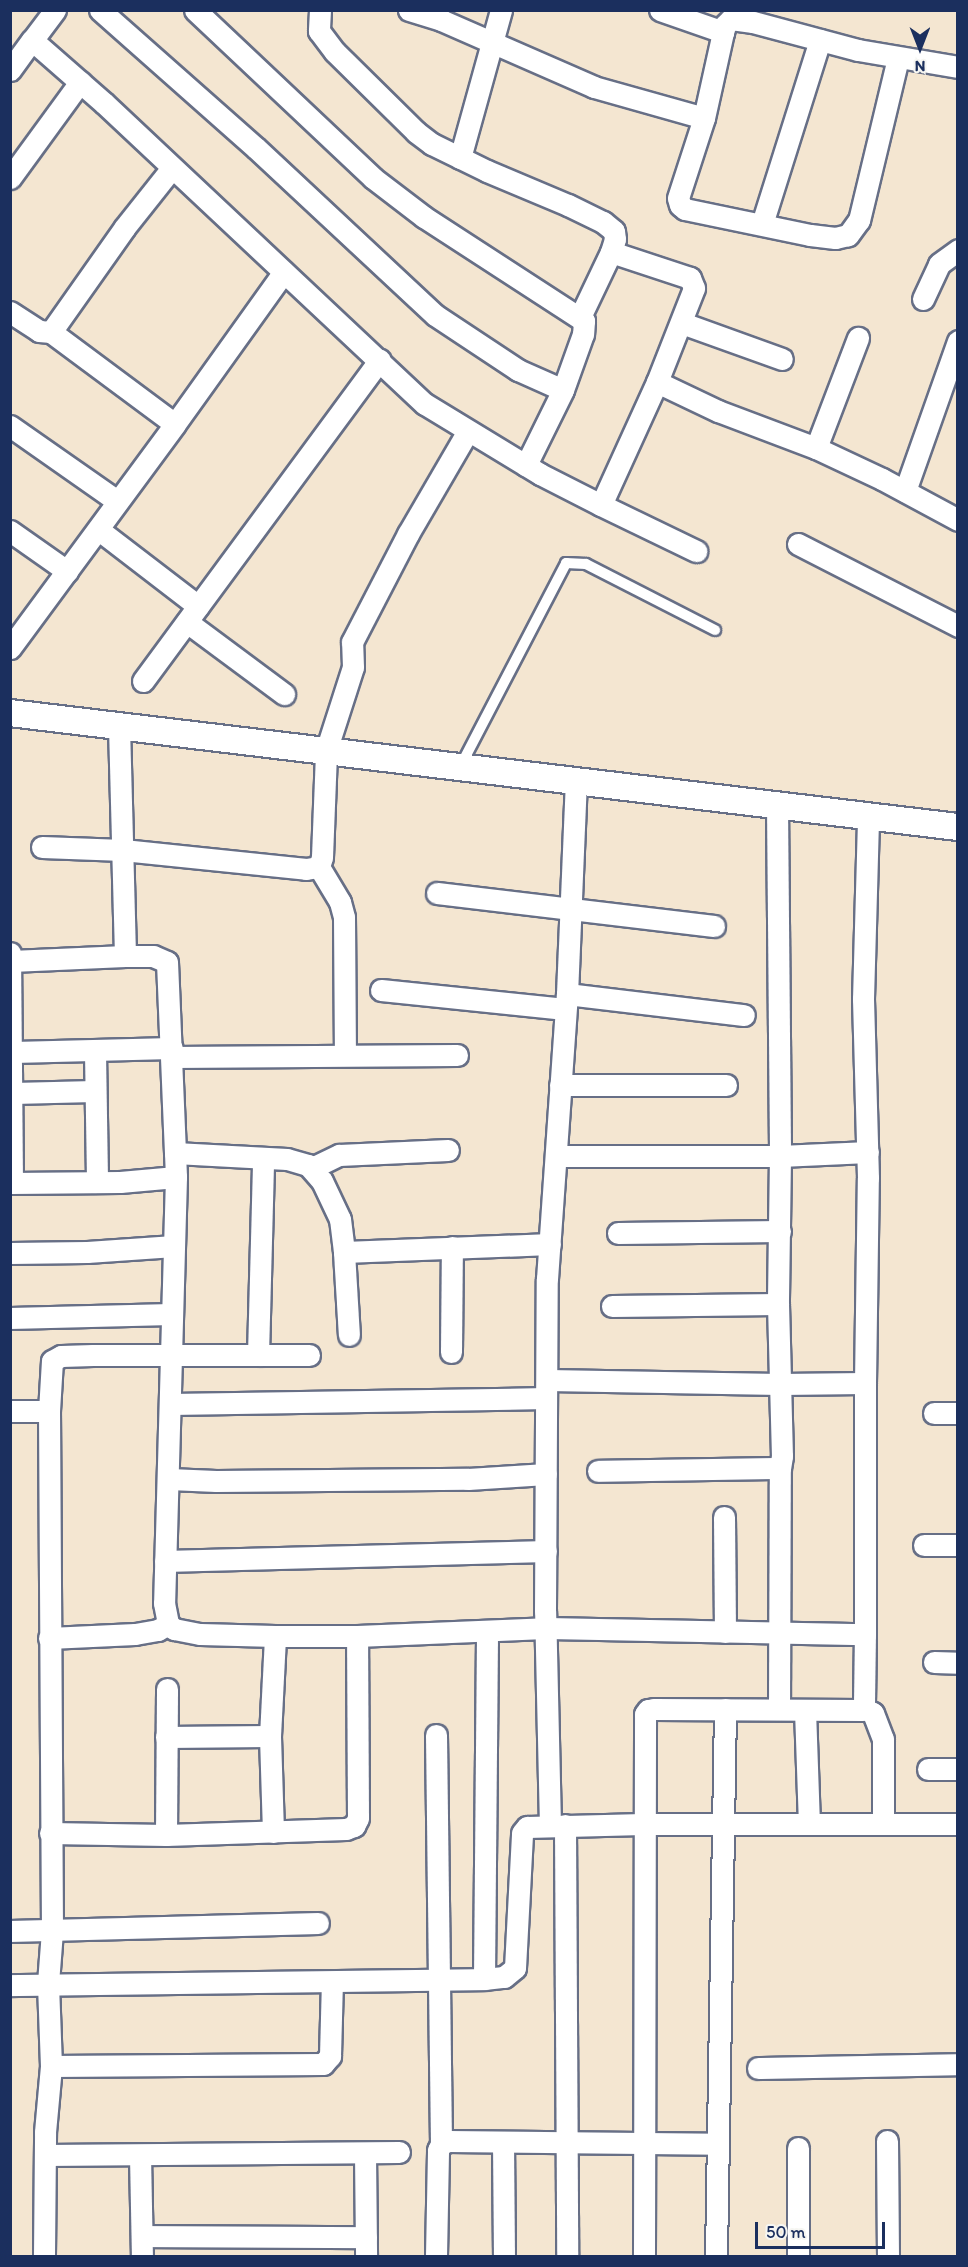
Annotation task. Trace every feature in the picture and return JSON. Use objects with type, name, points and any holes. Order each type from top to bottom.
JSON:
[{"type":"street","points":[[13,60],[55,10]]},
{"type":"street","points":[[100,10],[256,148],[435,315],[518,369],[563,390]]},
{"type":"street","points":[[195,10],[382,184],[423,217],[584,321],[585,328],[563,390],[526,465]]},
{"type":"street","points":[[320,10],[319,31],[335,52],[416,132],[432,144],[460,158],[603,222],[615,235],[611,252],[580,317]]},
{"type":"street","points":[[408,10],[441,20],[594,87],[704,118]]},
{"type":"street","points":[[460,158],[501,10]]},
{"type":"street","points":[[660,10],[723,32]]},
{"type":"street","points":[[898,58],[859,220],[848,235],[826,238],[685,209],[679,204],[704,118],[723,32],[725,25],[731,20],[755,16],[820,40],[898,58],[957,67]]},
{"type":"street","points":[[32,40],[80,82],[425,404],[526,465],[601,505],[696,551]]},
{"type":"street","points":[[762,224],[820,40]]},
{"type":"street","points":[[10,178],[80,82]]},
{"type":"street","points":[[51,332],[125,227],[172,168]]},
{"type":"street","points":[[923,300],[939,264],[957,250]]},
{"type":"street","points":[[601,505],[657,382],[694,288],[690,278],[611,252]]},
{"type":"street","points":[[14,637],[99,530],[117,501],[284,272]]},
{"type":"street","points":[[10,312],[39,331],[51,332],[175,424]]},
{"type":"street","points":[[682,323],[782,359]]},
{"type":"street","points":[[816,448],[858,338]]},
{"type":"street","points":[[905,490],[957,341]]},
{"type":"street","points":[[143,681],[380,360]]},
{"type":"street","points":[[657,382],[718,411],[816,448],[905,490],[957,520]]},
{"type":"street","points":[[10,426],[117,501]]},
{"type":"street","points":[[345,1054],[344,917],[340,902],[319,867],[322,857],[326,751],[353,668],[352,642],[408,534],[468,431]]},
{"type":"street","points":[[99,530],[284,694]]},
{"type":"street","points":[[10,531],[67,571]]},
{"type":"street","points":[[798,544],[957,626]]},
{"type":"street","points":[[10,713],[957,827]]},
{"type":"street","points":[[119,726],[125,956]]},
{"type":"street","points":[[567,2256],[568,2143],[557,1825],[545,1628],[546,1389],[550,1244],[566,1002],[576,781]]},
{"type":"street","points":[[777,805],[780,1156],[778,1304],[782,1456],[780,1468],[779,1709]]},
{"type":"street","points":[[863,1708],[864,1383],[868,1152],[863,999],[868,816]]},
{"type":"street","points":[[42,847],[123,850],[306,869],[319,867]]},
{"type":"street","points":[[437,893],[714,926]]},
{"type":"street","points":[[10,953],[13,1093],[11,1183],[97,1182],[176,1177]]},
{"type":"street","points":[[11,961],[153,956],[167,962],[176,1177],[169,1355],[170,1404],[167,1430],[169,1479],[164,1603],[168,1624],[182,1632],[200,1634],[357,1635],[487,1632],[545,1628],[865,1634]]},
{"type":"street","points":[[381,990],[744,1015]]},
{"type":"street","points":[[12,1039],[95,1052],[457,1055]]},
{"type":"street","points":[[95,1052],[97,1182]]},
{"type":"street","points":[[560,1085],[726,1085]]},
{"type":"street","points":[[13,1093],[94,1091]]},
{"type":"street","points":[[312,1168],[339,1155],[448,1150]]},
{"type":"street","points":[[556,1155],[780,1156],[868,1152]]},
{"type":"street","points":[[175,1154],[299,1161],[312,1168],[322,1181],[340,1219],[349,1335]]},
{"type":"street","points":[[258,1355],[263,1158]]},
{"type":"street","points":[[618,1233],[780,1231]]},
{"type":"street","points":[[344,1252],[550,1244]]},
{"type":"street","points":[[10,1253],[87,1252],[174,1246]]},
{"type":"street","points":[[451,1352],[452,1247]]},
{"type":"street","points":[[612,1306],[778,1304]]},
{"type":"street","points":[[10,1318],[171,1314]]},
{"type":"street","points":[[44,2256],[45,2155],[51,2066],[48,1983],[52,1931],[49,1411],[52,1361],[56,1357],[309,1355]]},
{"type":"street","points":[[170,1404],[546,1389],[864,1383]]},
{"type":"street","points":[[10,1411],[49,1411]]},
{"type":"street","points":[[934,1413],[957,1413]]},
{"type":"street","points":[[598,1471],[780,1468]]},
{"type":"street","points":[[169,1479],[216,1481],[457,1479],[546,1474]]},
{"type":"street","points":[[724,1517],[725,1632]]},
{"type":"street","points":[[924,1545],[957,1545]]},
{"type":"street","points":[[165,1561],[546,1551]]},
{"type":"street","points":[[49,1638],[135,1634],[158,1630],[168,1624]]},
{"type":"street","points":[[484,1979],[487,1632]]},
{"type":"street","points":[[273,1832],[270,1736],[275,1635]]},
{"type":"street","points":[[50,1833],[166,1835],[273,1832],[346,1829],[357,1822],[357,1635]]},
{"type":"street","points":[[934,1662],[957,1662]]},
{"type":"street","points":[[166,1835],[167,1689]]},
{"type":"street","points":[[644,2256],[646,1950],[643,1723],[646,1712],[654,1709],[857,1711],[863,1708]]},
{"type":"street","points":[[863,1708],[873,1713],[883,1739],[883,1824]]},
{"type":"street","points":[[716,2256],[725,1709]]},
{"type":"street","points":[[805,1710],[808,1824]]},
{"type":"street","points":[[166,1737],[270,1736]]},
{"type":"street","points":[[436,1736],[437,1980],[441,2144],[438,2150],[436,2256]]},
{"type":"street","points":[[928,1769],[957,1769]]},
{"type":"street","points":[[10,1985],[332,1982],[504,1977],[515,1968],[522,1833],[527,1827],[643,1824],[957,1824]]},
{"type":"street","points":[[10,1931],[318,1923]]},
{"type":"street","points":[[51,2066],[323,2064],[330,2056],[332,1982]]},
{"type":"street","points":[[758,2068],[957,2064]]},
{"type":"street","points":[[441,2144],[448,2141],[718,2144]]},
{"type":"street","points":[[887,2141],[888,2256]]},
{"type":"street","points":[[503,2142],[504,2256]]},
{"type":"street","points":[[798,2148],[798,2256]]},
{"type":"street","points":[[45,2155],[399,2152]]},
{"type":"street","points":[[140,2155],[142,2246],[366,2247],[365,2153]]},
{"type":"lane","points":[[460,767],[567,562],[586,564],[715,630]]}]
